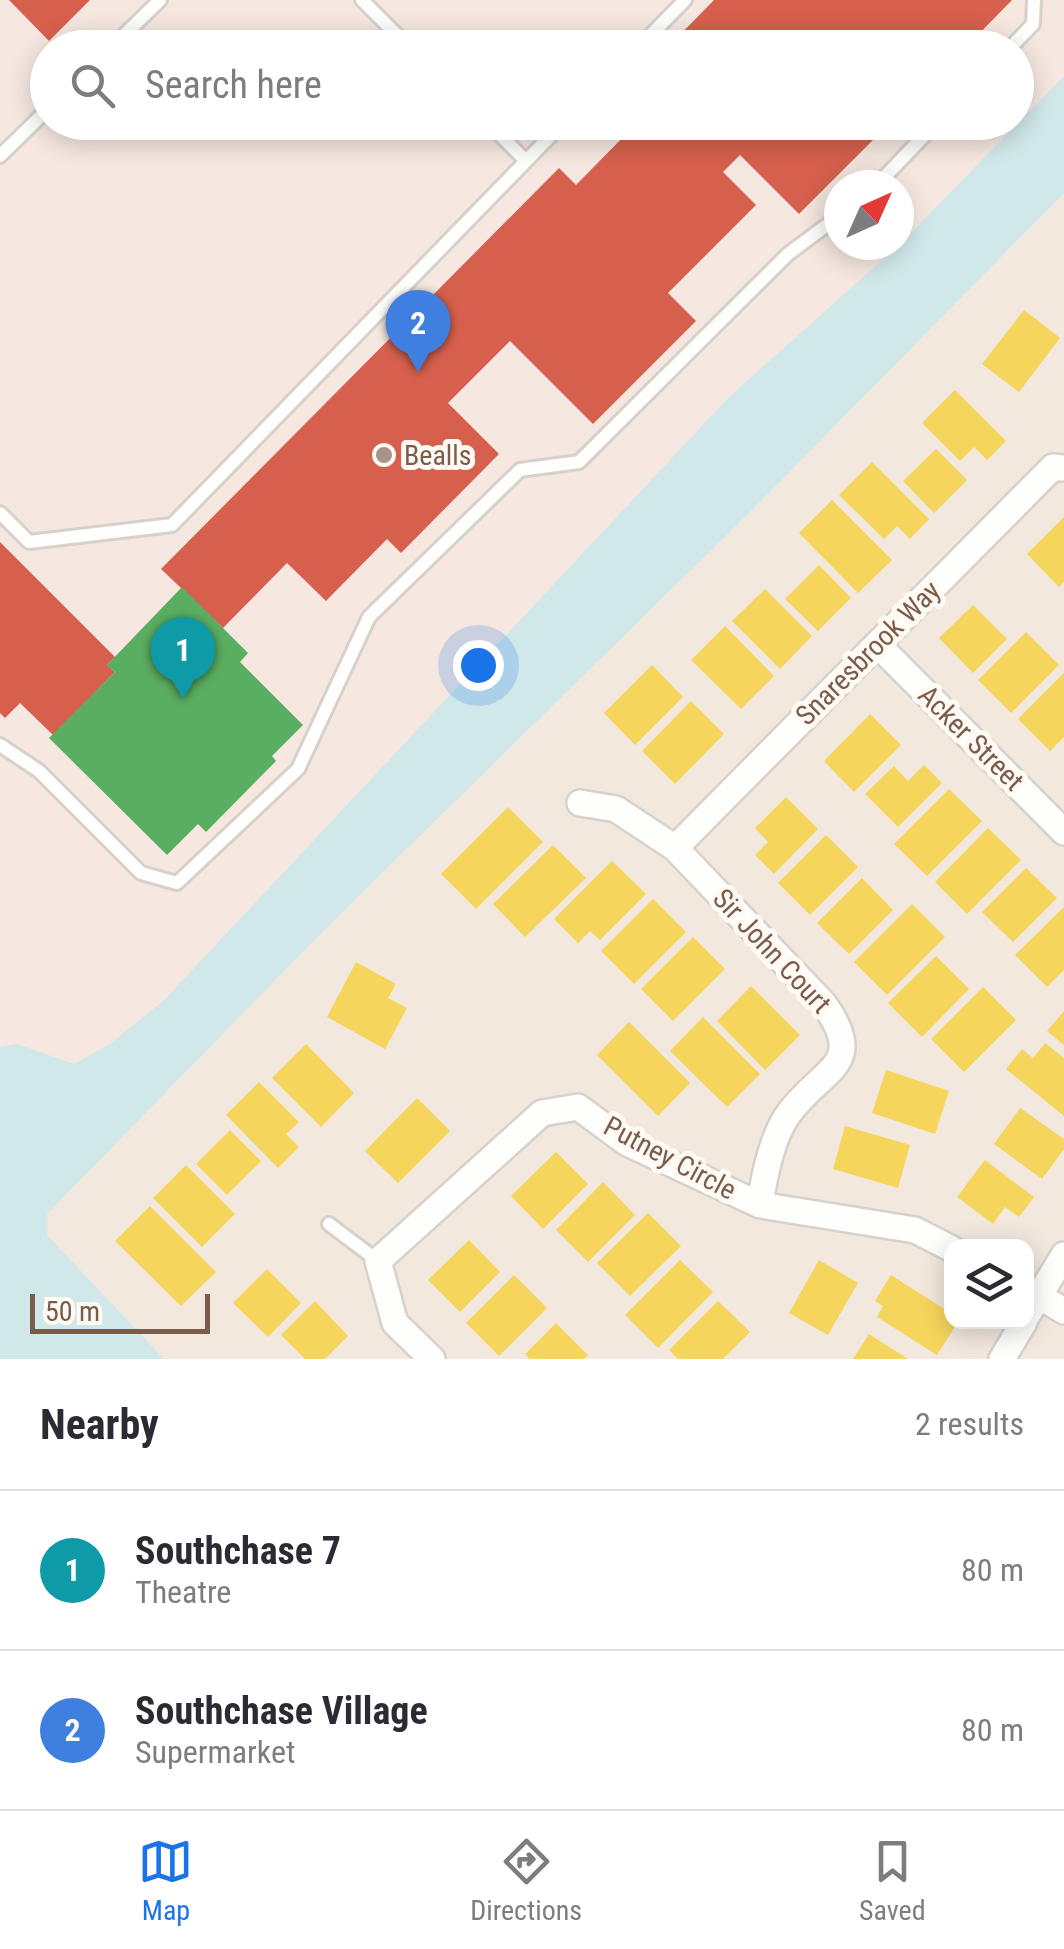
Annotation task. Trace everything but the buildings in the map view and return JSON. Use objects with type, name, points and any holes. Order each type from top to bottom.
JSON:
[{"type":"street","name":"Snaresbrook Way","points":[[674,848],[1053,466],[1064,468]]},
{"type":"street","name":"Acker Street","points":[[877,644],[1064,832]]},
{"type":"street","name":"Sir John Court","points":[[580,803],[616,809],[674,848],[824,1004],[844,1032],[842,1056],[786,1118],[764,1178],[760,1205]]},
{"type":"street","name":"Putney Circle","points":[[378,1261],[542,1113],[578,1107],[627,1143],[760,1205],[915,1230],[944,1245]]},
{"type":"street","points":[[1034,1298],[1064,1254]]},
{"type":"street","points":[[378,1261],[395,1324],[432,1359]]},
{"type":"street","points":[[1034,1306],[1064,1310]]},
{"type":"street","points":[[1002,1359],[1017,1329]]},
{"type":"lane","points":[[129,30],[160,0]]},
{"type":"lane","points":[[362,0],[392,30]]},
{"type":"lane","points":[[656,30],[685,0]]},
{"type":"lane","points":[[1028,30],[1034,24],[1034,0]]},
{"type":"lane","points":[[0,156],[30,127]]},
{"type":"lane","points":[[504,140],[526,161]]},
{"type":"lane","points":[[0,514],[29,542],[172,525],[546,140]]},
{"type":"lane","points":[[892,170],[921,140]]},
{"type":"lane","points":[[0,744],[39,771],[141,873],[177,883],[298,769],[369,617],[520,470],[579,462],[788,254],[824,227]]},
{"type":"lane","points":[[328,1224],[378,1261]]},
{"type":"shaded area","points":[[0,0],[1064,0],[1064,1359],[0,1359]]},
{"type":"shaded area","points":[[0,0],[1064,0],[1064,124],[0,1196]]},
{"type":"water","points":[[1064,76],[1064,193],[749,513],[327,927],[47,1214],[47,1235],[164,1359],[0,1359],[0,1047],[17,1044],[74,1064],[111,1043],[163,1001],[730,396],[882,260],[914,260],[914,230],[1002,140],[1034,140],[1034,107]]},
{"type":"place","name":"Southchase Village","points":[[418,372]]},
{"type":"place","name":"Bealls","points":[[384,455]]},
{"type":"place","name":"Southchase 7","points":[[183,699]]}]
